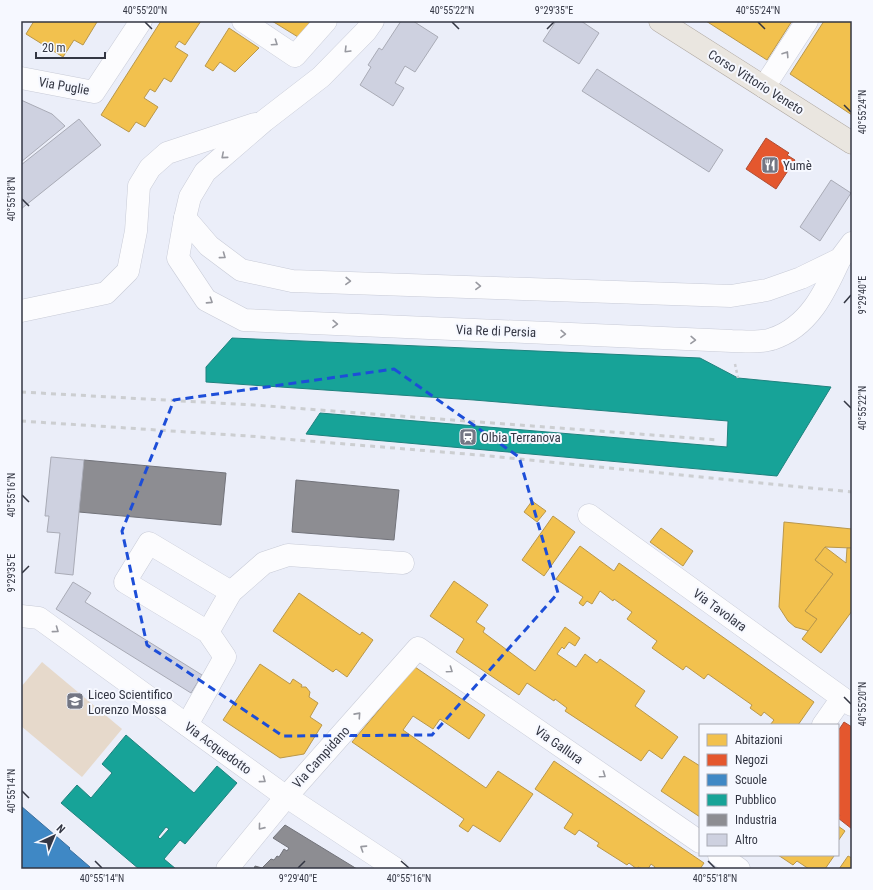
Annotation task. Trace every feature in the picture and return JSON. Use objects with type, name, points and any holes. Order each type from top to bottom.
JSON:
[{"type":"main road","name":"Corso Vittorio Veneto","points":[[671,24],[764,87],[852,143]]},
{"type":"street","name":"Via Puglie","points":[[21,78],[94,92],[141,21]]},
{"type":"street","points":[[242,21],[295,56],[326,21]]},
{"type":"street","name":"Via Re di Persia","points":[[373,21],[366,31],[321,77],[264,121],[205,172],[190,196],[178,258],[206,300],[244,320],[724,341],[771,340],[795,328],[822,298],[846,251]]},
{"type":"street","points":[[764,87],[807,21]]},
{"type":"street","points":[[21,311],[106,292],[128,271],[136,231],[139,186],[150,168],[167,153],[183,146],[264,121]]},
{"type":"street","points":[[183,146],[203,157],[205,172]]},
{"type":"street","name":"Via Re di Persia","points":[[185,218],[209,246],[241,270],[292,281],[731,296],[768,290],[801,278],[846,251]]},
{"type":"street","name":"Via Tavolara","points":[[589,515],[847,701]]},
{"type":"street","points":[[187,725],[225,657],[208,632],[125,582],[149,543],[231,592]]},
{"type":"street","points":[[208,632],[231,592],[264,563],[288,555],[403,563]]},
{"type":"street","name":"Via Acquedotto","points":[[21,616],[39,618],[286,797],[396,869]]},
{"type":"street","name":"Via Campidano","points":[[227,869],[286,797],[418,648]]},
{"type":"street","name":"Via Gallura","points":[[418,648],[699,841]]},
{"type":"street","points":[[823,724],[847,701]]},
{"type":"highlighted area","points":[[394,369],[519,457],[558,593],[432,735],[283,736],[147,645],[122,531],[174,400]]},
{"type":"shaded area","points":[[42,662],[122,729],[82,777],[21,726],[21,687]]},
{"type":"building: Abitazioni","points":[[34,21],[97,22],[83,45],[74,40],[63,57],[26,34]]},
{"type":"building: Abitazioni","points":[[161,21],[201,21],[185,45],[179,41],[175,47],[188,55],[171,82],[164,78],[155,92],[150,89],[144,98],[158,107],[145,127],[136,122],[129,132],[101,115]]},
{"type":"building: Abitazioni","points":[[272,21],[311,21],[298,37]]},
{"type":"building: Abitazioni","points":[[706,21],[792,21],[767,60]]},
{"type":"building: Abitazioni","points":[[824,21],[852,21],[852,115],[790,74]]},
{"type":"building: Abitazioni","points":[[229,28],[259,48],[235,72],[220,62],[213,71],[205,66]]},
{"type":"building: Abitazioni","points":[[532,501],[546,511],[537,522],[524,512]]},
{"type":"building: Abitazioni","points":[[553,516],[575,532],[544,576],[522,560]]},
{"type":"building: Abitazioni","points":[[784,522],[852,529],[852,548],[825,547],[815,560],[833,574],[805,611],[817,619],[809,631],[795,627],[788,621],[779,607]]},
{"type":"building: Abitazioni","points":[[661,528],[693,551],[683,566],[650,542]]},
{"type":"building: Abitazioni","points":[[580,546],[614,571],[619,563],[814,702],[799,724],[771,724],[774,720],[764,712],[761,716],[750,708],[752,705],[708,674],[704,679],[686,666],[683,670],[652,648],[657,641],[627,619],[632,612],[614,599],[613,601],[600,591],[592,604],[587,601],[583,606],[579,603],[583,597],[556,579]]},
{"type":"building: Abitazioni","points":[[825,547],[846,563],[847,548],[852,548],[852,611],[821,653],[802,639],[817,619],[805,611],[833,574],[815,560]]},
{"type":"building: Abitazioni","points":[[454,581],[488,605],[476,622],[485,628],[483,632],[535,671],[565,627],[580,638],[575,646],[569,642],[564,649],[562,647],[557,654],[576,667],[585,654],[597,663],[600,659],[645,691],[635,706],[678,737],[662,759],[649,750],[641,761],[565,711],[567,708],[555,699],[554,701],[527,683],[519,695],[456,652],[464,639],[430,616]]},
{"type":"building: Abitazioni","points":[[299,593],[360,635],[362,632],[373,640],[347,677],[336,669],[333,672],[273,631]]},
{"type":"building: Abitazioni","points":[[260,664],[290,684],[293,679],[302,685],[301,687],[306,687],[310,692],[309,697],[318,703],[310,717],[322,725],[304,754],[280,758],[223,720]]},
{"type":"building: Abitazioni","points":[[415,667],[485,715],[469,739],[440,719],[433,729],[413,716],[403,730],[486,788],[498,771],[533,794],[500,842],[473,825],[468,832],[459,826],[464,819],[352,742]]},
{"type":"building: Abitazioni","points":[[684,756],[699,765],[699,816],[661,791]]},
{"type":"building: Abitazioni","points":[[554,761],[704,863],[700,869],[654,869],[655,867],[651,864],[648,869],[638,867],[637,869],[629,863],[627,865],[597,846],[599,843],[579,830],[575,835],[564,828],[573,814],[535,789]]},
{"type":"building: Abitazioni","points":[[839,827],[845,831],[839,840]]},
{"type":"building: Abitazioni","points":[[780,856],[834,856],[825,869],[809,869],[797,861],[793,865]]},
{"type":"building: Abitazioni","points":[[848,856],[852,858],[852,868],[839,869]]},
{"type":"building: Negozi","name":"Yumè","points":[[766,138],[789,153],[787,155],[795,160],[776,189],[746,169]]},
{"type":"building: Negozi","points":[[844,722],[852,727],[852,829],[839,819],[839,730]]},
{"type":"building: Scuole","points":[[21,806],[70,848],[69,849],[90,867],[89,869],[21,869]]},
{"type":"building: Pubblico","name":"Olbia Terranova","points":[[232,338],[700,358],[738,378],[831,387],[777,476],[306,434],[320,413],[727,447],[728,421],[474,400],[206,382],[206,367]]},
{"type":"building: Pubblico","points":[[126,735],[194,793],[217,766],[237,783],[185,844],[180,840],[164,859],[176,869],[139,869],[61,803],[77,785],[91,798],[112,773],[102,764]],"holes":[[[166,827],[169,829],[160,839],[158,837]]]},
{"type":"building: Industria","points":[[84,460],[226,473],[221,525],[79,512]]},
{"type":"building: Industria","points":[[296,480],[399,490],[394,540],[292,532]]},
{"type":"building: Industria","points":[[285,825],[357,869],[254,869],[255,866],[262,868],[271,859],[274,860],[277,856],[279,857],[284,849],[287,851],[289,848],[273,838]]},
{"type":"building: Altro","points":[[401,21],[413,21],[438,37],[415,72],[405,66],[395,83],[404,88],[393,106],[360,85],[371,67],[368,65],[379,48],[382,50]]},
{"type":"building: Altro","points":[[556,21],[581,21],[599,33],[579,64],[543,41]]},
{"type":"building: Altro","points":[[597,69],[723,150],[709,172],[582,91]]},
{"type":"building: Altro","points":[[21,100],[52,114],[65,126],[21,162]]},
{"type":"building: Altro","points":[[79,119],[101,145],[21,209],[21,165]]},
{"type":"building: Altro","points":[[831,180],[851,193],[820,241],[800,227]]},
{"type":"building: Altro","points":[[51,457],[84,460],[73,575],[55,573],[60,533],[47,532],[49,516],[45,516]]},
{"type":"building: Altro","points":[[73,582],[91,593],[85,602],[202,675],[191,693],[56,609]]},
{"type":"railway","points":[[21,392],[254,405],[718,440]]},
{"type":"railway","points":[[21,421],[248,436],[479,455],[852,492]]},
{"type":"place","name":"Yumè","points":[[770,165]]},
{"type":"place","name":"Olbia Terranova","points":[[468,437]]},
{"type":"place","name":"Liceo Scientifico Lorenzo Mossa","points":[[75,701]]}]
